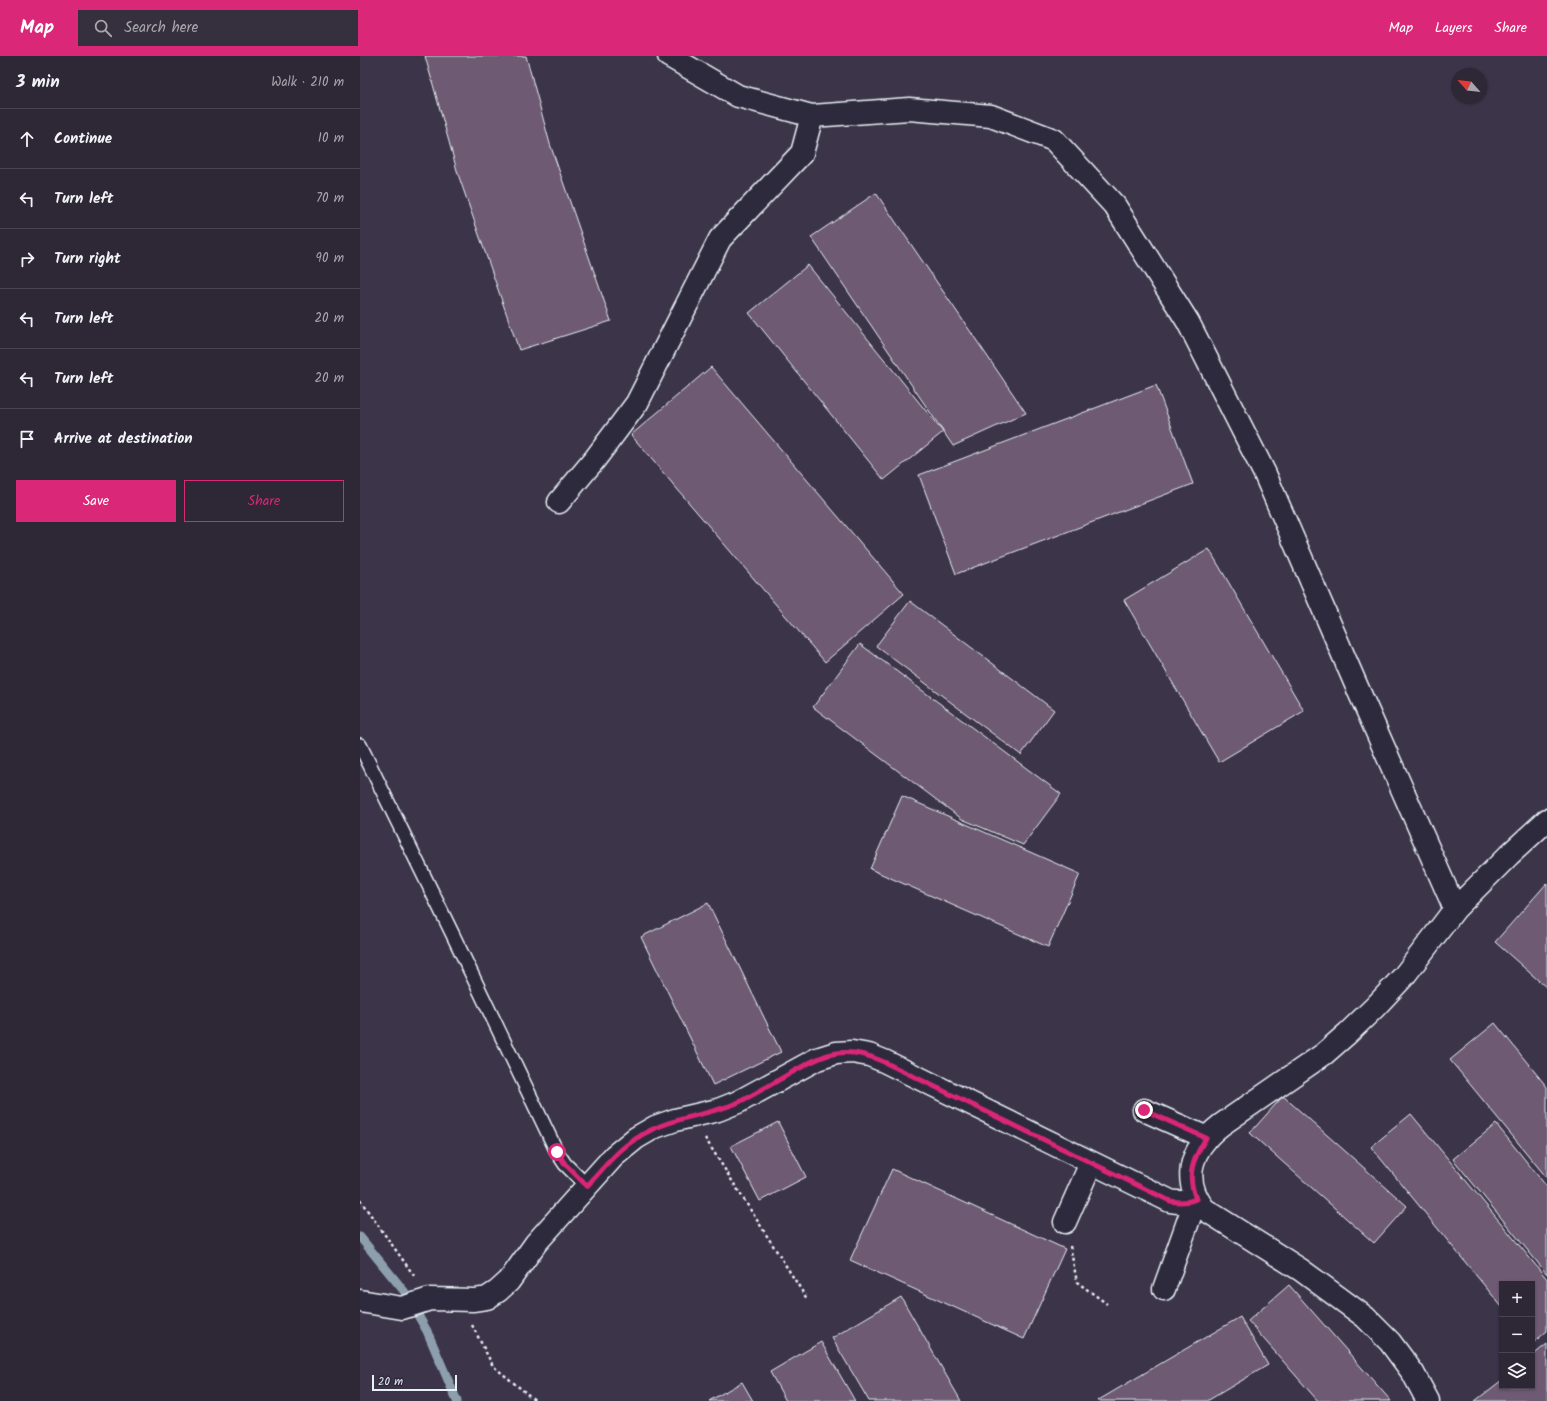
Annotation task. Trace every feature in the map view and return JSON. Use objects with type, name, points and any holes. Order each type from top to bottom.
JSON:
[{"type":"street","points":[[669,56],[738,96],[812,116],[909,109],[991,116],[1054,140],[1115,206],[1188,322],[1265,474],[1356,687],[1455,909]]},
{"type":"street","points":[[559,502],[595,459],[636,403],[720,239],[802,153],[812,116]]},
{"type":"street","points":[[1428,1401],[1413,1373],[1395,1348],[1365,1316],[1301,1270],[1204,1208],[1196,1199],[1192,1188],[1191,1171],[1197,1153],[1206,1138],[1221,1125],[1324,1054],[1348,1033],[1404,976],[1455,909],[1510,854],[1547,820]]},
{"type":"street","points":[[360,1301],[417,1303],[487,1298],[509,1281],[536,1243],[614,1156],[636,1138],[655,1127],[675,1120],[718,1110],[738,1102],[817,1059],[836,1053],[852,1052],[870,1055],[1170,1201],[1179,1203],[1196,1199]]},
{"type":"street","points":[[1144,1110],[1206,1138]]},
{"type":"street","points":[[1065,1222],[1091,1163]]},
{"type":"street","points":[[1164,1289],[1196,1199]]},
{"type":"lane","points":[[360,745],[557,1152],[565,1164],[587,1186]]},
{"type":"path","points":[[691,1116],[807,1299]]},
{"type":"path","points":[[360,1200],[417,1303]]},
{"type":"path","points":[[1065,1222],[1077,1282],[1107,1304]]},
{"type":"path","points":[[458,1300],[493,1366],[536,1401]]},
{"type":"building","points":[[425,56],[526,56],[550,144],[611,321],[519,350],[458,174]]},
{"type":"building","points":[[876,193],[1026,413],[953,446],[811,237]]},
{"type":"building","points":[[808,265],[943,432],[884,480],[749,313]]},
{"type":"building","points":[[711,367],[904,594],[825,662],[631,435]]},
{"type":"building","points":[[1156,385],[1193,484],[956,574],[919,475]]},
{"type":"building","points":[[1209,549],[1304,711],[1219,762],[1124,600]]},
{"type":"building","points":[[910,601],[1054,710],[1021,755],[876,646]]},
{"type":"building","points":[[860,644],[1061,794],[1023,845],[962,819],[813,707]]},
{"type":"building","points":[[902,796],[1080,874],[1048,947],[870,869]]},
{"type":"building","points":[[1547,883],[1547,988],[1495,942]]},
{"type":"building","points":[[708,903],[781,1052],[713,1085],[641,937]]},
{"type":"building","points":[[1495,1023],[1547,1087],[1547,1178],[1450,1060]]},
{"type":"building","points":[[1283,1096],[1407,1206],[1374,1243],[1250,1133]]},
{"type":"building","points":[[1411,1114],[1547,1279],[1547,1331],[1535,1341],[1535,1281],[1499,1281],[1499,1303],[1371,1147]]},
{"type":"building","points":[[778,1122],[806,1177],[760,1201],[731,1146]]},
{"type":"building","points":[[1496,1124],[1547,1187],[1547,1274],[1453,1159]]},
{"type":"building","points":[[892,1169],[1065,1249],[1024,1339],[850,1260]]},
{"type":"building","points":[[1289,1285],[1391,1401],[1318,1401],[1248,1321]]},
{"type":"building","points":[[901,1297],[961,1401],[869,1401],[832,1338]]},
{"type":"building","points":[[1240,1317],[1268,1365],[1207,1401],[1097,1401]]},
{"type":"building","points":[[821,1342],[855,1401],[786,1401],[770,1372]]},
{"type":"building","points":[[1547,1344],[1547,1401],[1475,1401],[1499,1382],[1499,1389],[1535,1389],[1535,1354]]},
{"type":"building","points":[[742,1382],[753,1401],[709,1401]]},
{"type":"waterway","points":[[360,1237],[404,1291],[427,1331],[457,1401]]},
{"type":"route","points":[[557,1152],[565,1164],[587,1186],[614,1156],[636,1138],[655,1127],[675,1120],[718,1110],[738,1102],[817,1059],[836,1053],[852,1052],[870,1055],[1170,1201],[1179,1203],[1196,1199],[1192,1188],[1191,1171],[1197,1153],[1206,1138],[1144,1110]]}]
